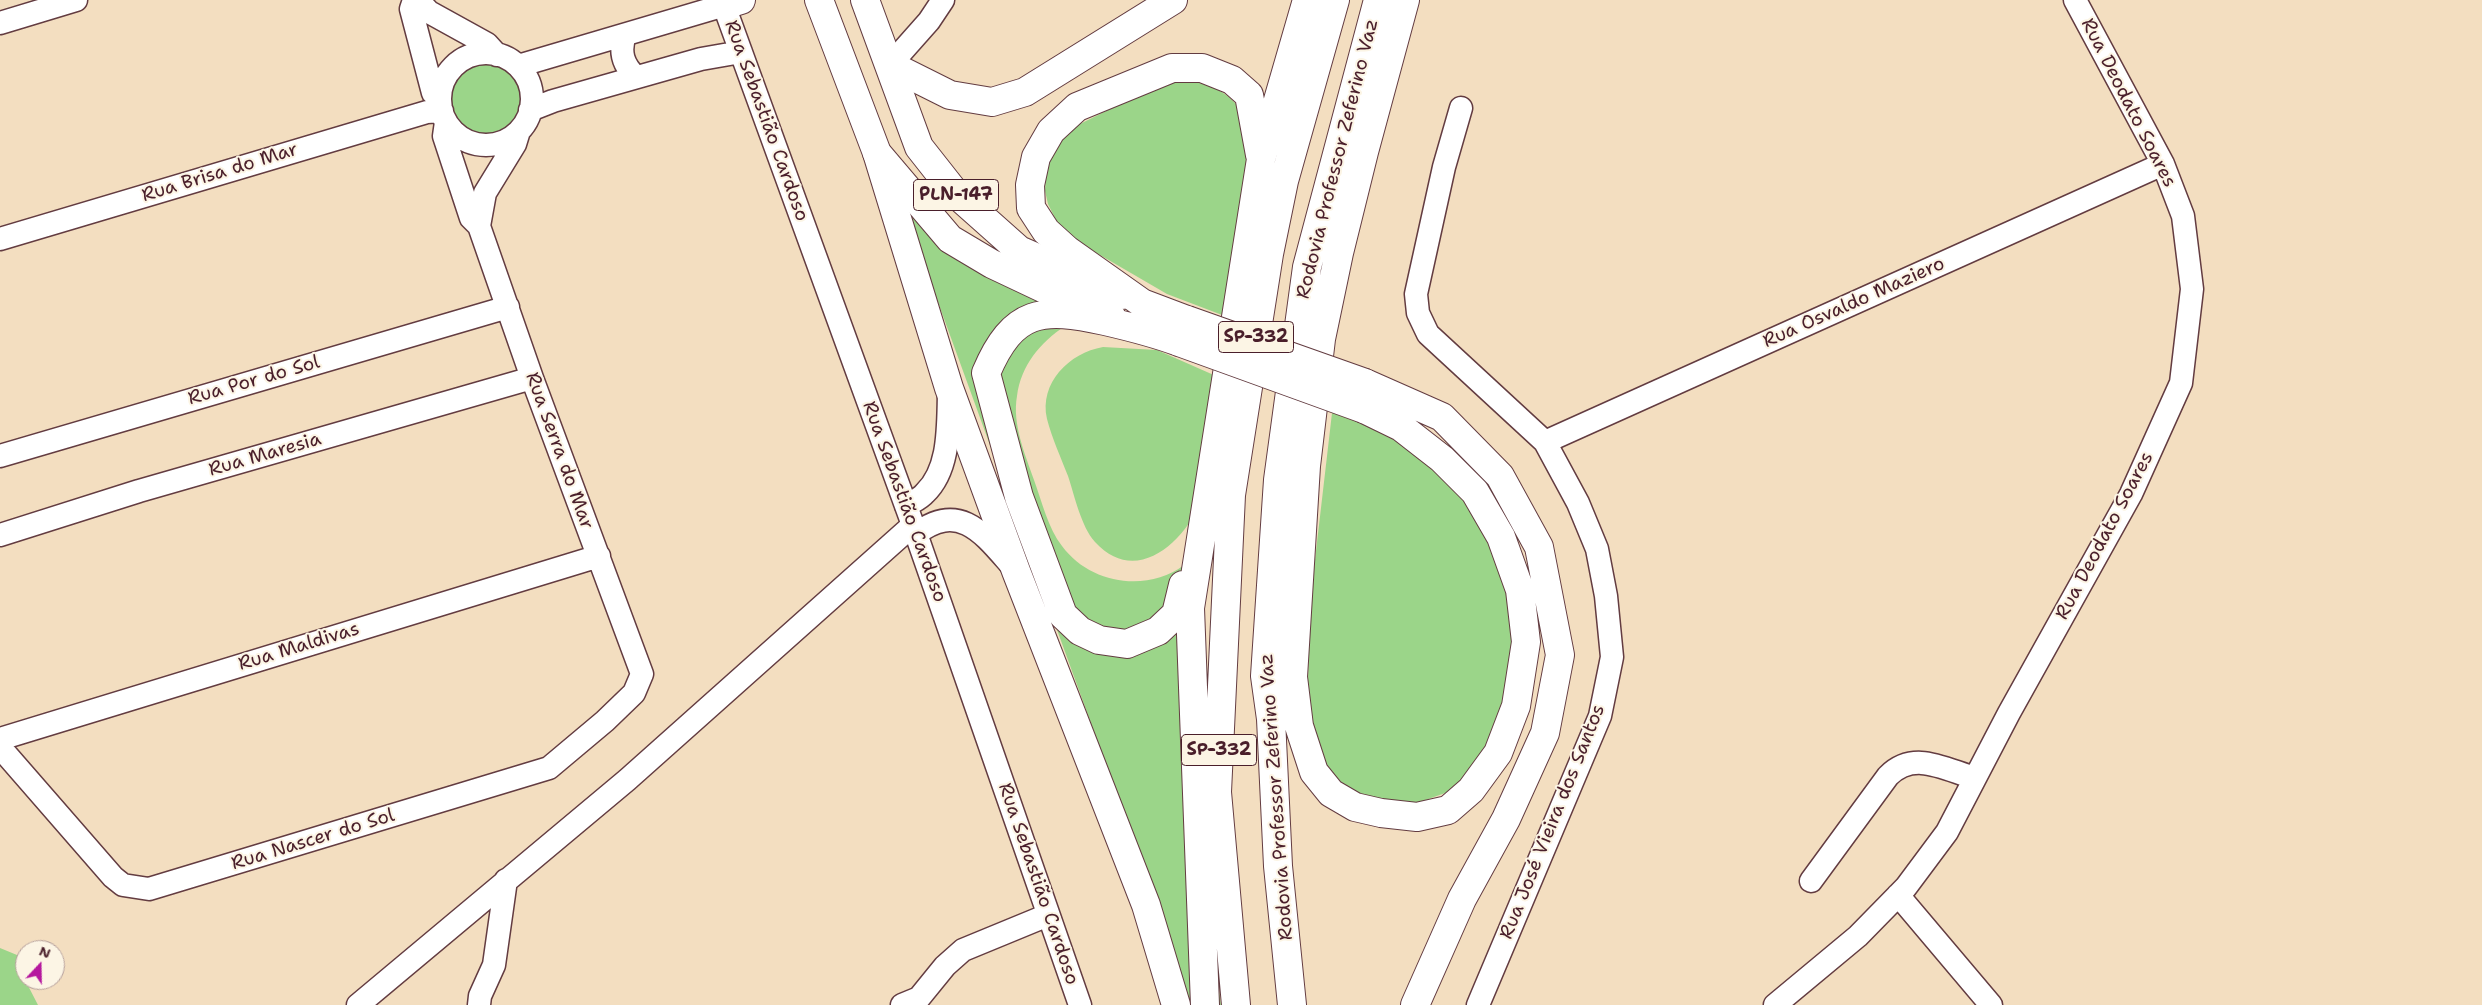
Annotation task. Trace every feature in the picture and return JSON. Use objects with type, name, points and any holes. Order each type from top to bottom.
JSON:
[{"type":"main road","points":[[819,0],[877,153],[949,388],[1016,571],[1146,905],[1176,1005]]},
{"type":"main road","name":"PLN-147","points":[[865,0],[919,147],[956,194],[1019,250],[1142,304]]},
{"type":"main road","points":[[890,64],[919,81],[950,95],[992,102],[1025,92],[1173,0]]},
{"type":"main road","points":[[1205,1005],[1190,608],[1261,159],[1307,0]]},
{"type":"main road","name":"SP-332","points":[[1236,1005],[1217,792],[1231,495],[1272,235],[1284,181],[1335,0]]},
{"type":"main road","name":"Rodovia Professor Zeferino Vaz","points":[[1292,1005],[1278,866],[1271,719],[1264,676],[1278,480],[1307,268],[1378,0]]},
{"type":"main road","points":[[1364,396],[1442,460],[1475,492],[1502,537],[1520,590],[1526,642],[1516,706],[1498,753],[1471,790],[1448,810],[1417,817],[1381,813],[1355,807],[1330,793],[1314,772],[1298,726],[1293,677],[1306,466],[1321,339],[1339,253],[1364,152],[1405,0]]},
{"type":"main road","points":[[1261,159],[1249,95],[1232,80],[1202,68],[1172,68],[1077,107],[1051,131],[1036,157],[1030,185],[1031,208],[1046,231],[1067,250],[1183,331],[1364,396],[1442,416],[1500,476],[1539,547],[1560,655],[1545,733],[1506,819],[1462,899],[1415,1005]]},
{"type":"main road","points":[[877,153],[950,239],[992,264],[1047,290],[1152,332]]},
{"type":"main road","points":[[1183,331],[1152,332],[1070,313],[1035,315],[1016,326],[1002,339],[986,373],[1019,497],[1063,615],[1080,631],[1099,640],[1126,644],[1158,631],[1176,614],[1197,525],[1204,512]]},
{"type":"street","points":[[0,23],[76,0]]},
{"type":"street","name":"Rua Serra do Mar","points":[[497,55],[487,44],[429,12],[416,0],[411,9],[433,94],[443,111],[444,136],[471,218],[479,226],[532,378],[642,674]]},
{"type":"street","points":[[890,64],[929,21],[944,0]]},
{"type":"street","name":"Rua Deodato Soares","points":[[1775,1005],[1858,936],[1898,895],[1947,832],[2131,494],[2181,383],[2192,289],[2183,216],[2163,164],[2075,0]]},
{"type":"street","points":[[518,66],[730,2]]},
{"type":"street","name":"Rua Sebastião Cardoso","points":[[730,2],[741,52],[911,522],[1080,1005]]},
{"type":"street","points":[[625,35],[622,51],[623,59],[626,66],[636,77]]},
{"type":"street","points":[[530,110],[553,101],[701,59],[741,52]]},
{"type":"street","points":[[479,226],[485,193],[514,144],[530,110],[530,87],[518,66],[497,55],[474,55],[462,59],[446,76],[443,111],[454,131],[474,143],[498,143],[519,131]]},
{"type":"street","name":"Rua José Vieira dos Santos","points":[[1461,108],[1444,167],[1423,258],[1416,294],[1418,314],[1428,334],[1522,419],[1544,442],[1578,503],[1596,549],[1606,596],[1612,657],[1600,716],[1478,1005]]},
{"type":"street","name":"Rua Brisa do Mar","points":[[0,239],[417,115],[443,111]]},
{"type":"street","name":"Rua Osvaldo Maziero","points":[[1544,442],[2163,164]]},
{"type":"street","name":"Rua Por do Sol","points":[[0,456],[508,306]]},
{"type":"street","name":"Rua Maresia","points":[[0,535],[139,491],[532,378]]},
{"type":"street","points":[[358,1005],[627,780],[911,522],[924,495],[934,483],[945,456],[949,388]]},
{"type":"street","points":[[911,522],[954,519],[970,524],[983,533],[1016,571]]},
{"type":"street","name":"Rua Maldivas","points":[[0,739],[599,556]]},
{"type":"street","name":"Rua Nascer do Sol","points":[[0,750],[5,753],[113,877],[123,885],[150,889],[549,768],[605,721],[634,693],[642,674]]},
{"type":"street","points":[[1811,881],[1888,776],[1898,766],[1909,762],[1922,763],[1975,778]]},
{"type":"street","points":[[479,1005],[480,996],[494,965],[506,880]]},
{"type":"street","points":[[1898,895],[1992,1005]]},
{"type":"street","points":[[902,1005],[919,998],[945,966],[962,950],[1048,915]]},
{"type":"green space","points":[[486,63],[506,69],[516,79],[522,99],[516,119],[506,129],[486,135],[466,129],[456,119],[450,99],[456,79],[466,69]]},
{"type":"green space","points":[[1176,81],[1202,84],[1222,92],[1239,107],[1254,128],[1230,318],[1167,294],[1069,237],[1060,228],[1048,204],[1045,191],[1046,166],[1064,132],[1162,83]]},
{"type":"green space","points":[[902,203],[1055,302],[1065,326],[1040,347],[1027,365],[1019,385],[1016,417],[1023,449],[1049,523],[1062,546],[1074,559],[1088,569],[1103,576],[1137,581],[1169,574],[1187,563],[1205,543],[1203,719],[1217,976],[1221,1005],[1190,1005],[1133,839]]},
{"type":"green space","points":[[1103,347],[1157,350],[1216,376],[1200,503],[1182,533],[1170,545],[1156,554],[1141,560],[1126,560],[1110,555],[1090,535],[1079,511],[1047,419],[1048,393],[1052,382],[1059,372],[1079,356]]},
{"type":"green space","points":[[1332,413],[1380,428],[1424,456],[1477,514],[1508,587],[1514,640],[1503,710],[1475,771],[1448,792],[1417,803],[1384,802],[1355,792],[1330,774],[1306,735],[1311,594]]},
{"type":"green space","points":[[0,948],[15,954],[15,990],[30,990],[38,1005],[0,1005]]}]
